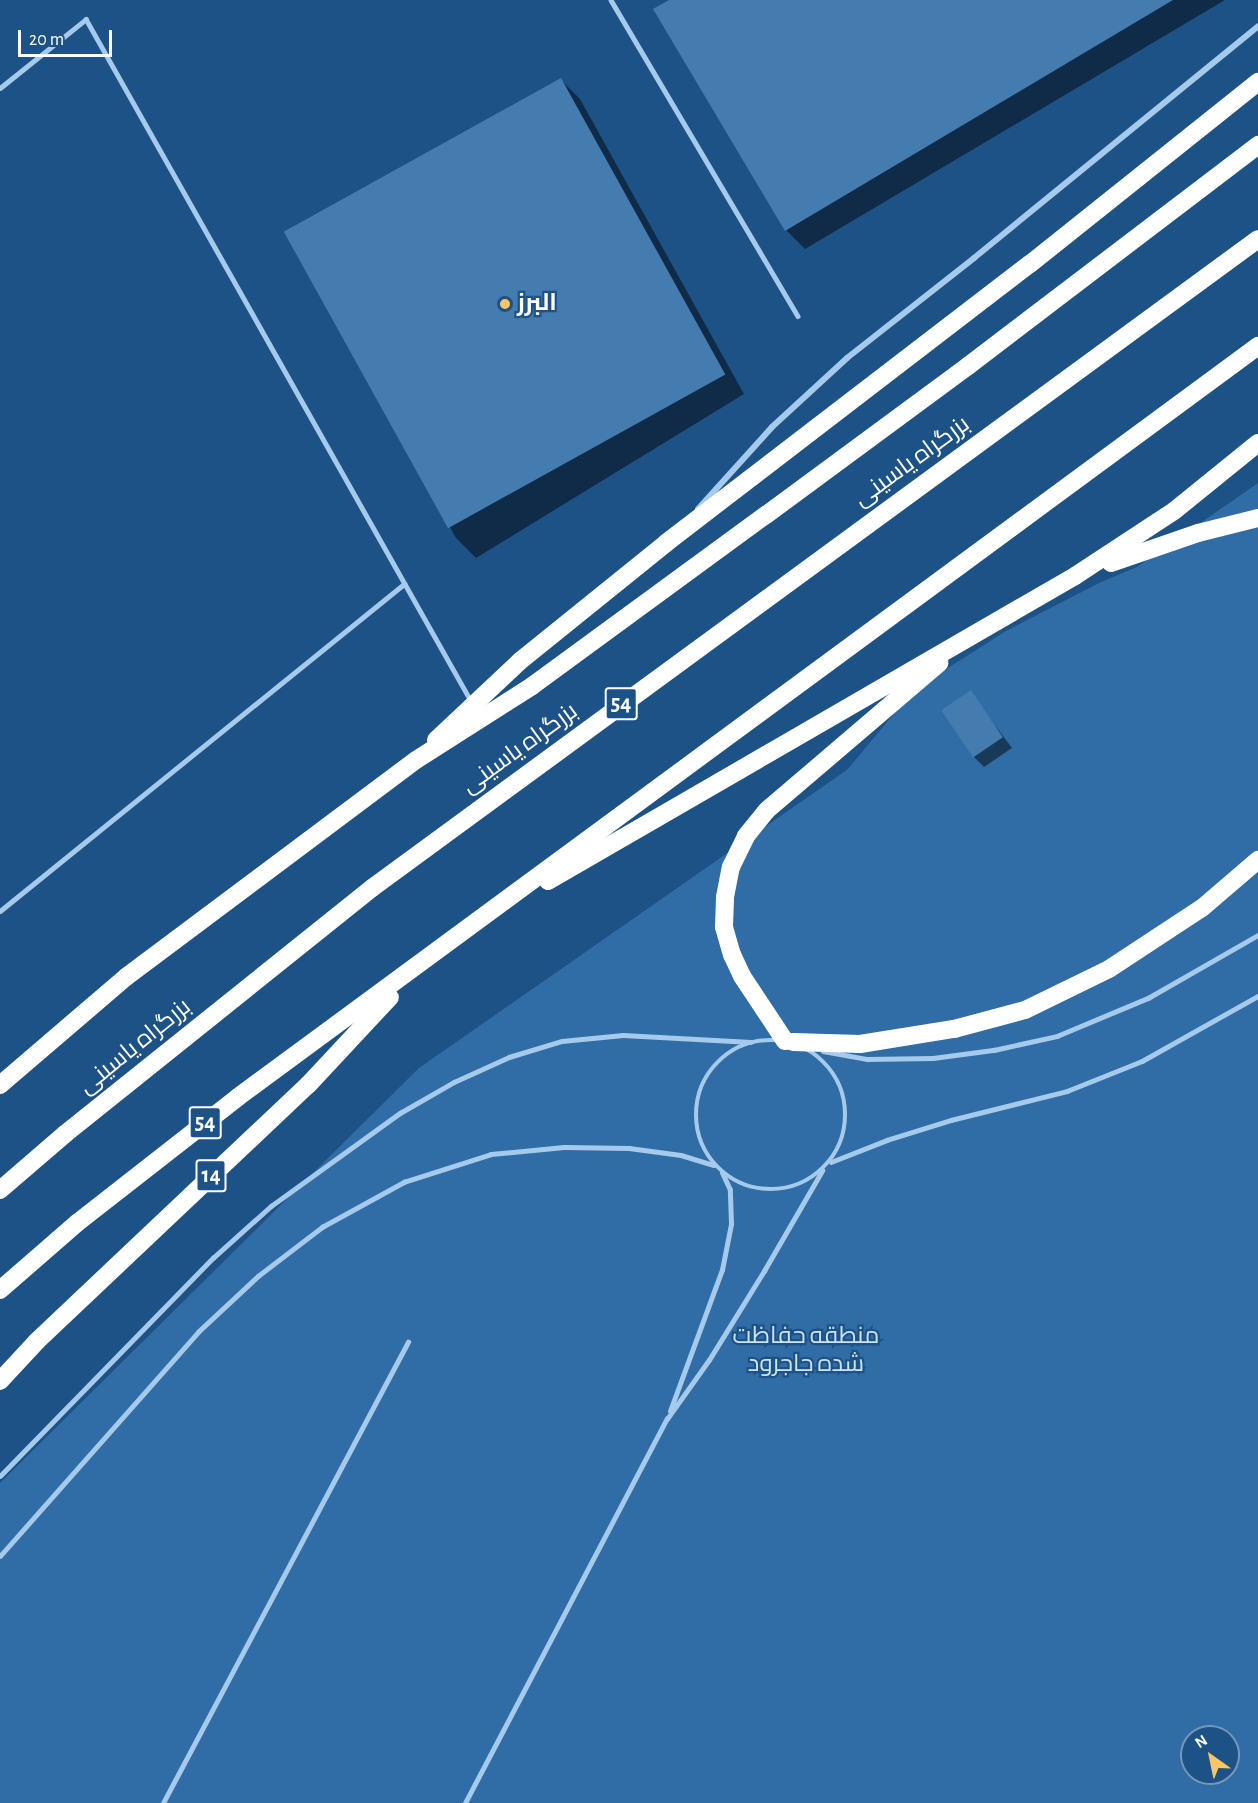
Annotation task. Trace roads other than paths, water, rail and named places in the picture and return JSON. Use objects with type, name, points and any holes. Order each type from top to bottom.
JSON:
[{"type":"highway","points":[[416,760],[472,703],[520,661],[666,543],[1030,264],[1258,81]]},
{"type":"highway","points":[[0,1085],[126,977],[416,760],[532,686],[968,366],[1258,145]]},
{"type":"highway","name":"بزرگراه یاسینی","points":[[0,1190],[64,1134],[372,888],[1258,239]]},
{"type":"highway","name":"54","points":[[0,1290],[77,1223],[229,1104],[1258,346]]},
{"type":"highway","points":[[1174,511],[1258,443]]},
{"type":"highway","points":[[472,926],[1075,576],[1258,457]]},
{"type":"highway","points":[[1075,576],[1168,542],[1258,518]]},
{"type":"highway","points":[[970,636],[766,811],[746,836],[731,867],[725,897],[724,927],[732,955],[742,976],[795,1044],[860,1044],[915,1036],[988,1021],[1025,1010],[1109,969],[1202,908],[1258,861]]},
{"type":"highway","name":"14","points":[[0,1381],[37,1341],[308,1085],[418,966]]},
{"type":"highway","points":[[0,1373],[37,1341]]},
{"type":"street","points":[[666,543],[772,427],[847,358],[974,258],[1258,26]]},
{"type":"lane","points":[[610,0],[798,316]]},
{"type":"lane","points":[[0,88],[86,19],[472,703]]},
{"type":"lane","points":[[0,911],[404,584]]},
{"type":"lane","points":[[0,1476],[163,1307],[271,1206],[400,1113],[454,1082],[509,1057],[562,1041],[622,1035],[795,1044],[867,1059],[933,1058],[994,1050],[1057,1036],[1148,998],[1258,935]]},
{"type":"lane","points":[[831,1162],[887,1140],[951,1120],[1067,1091],[1142,1061],[1258,996]]},
{"type":"lane","points":[[751,1042],[728,1053],[710,1071],[699,1094],[695,1119],[701,1143],[714,1165],[741,1185],[762,1190],[784,1190],[805,1183],[822,1171],[831,1162],[842,1143],[847,1122],[846,1100],[838,1079],[825,1061],[795,1044]]},
{"type":"lane","points":[[0,1556],[198,1332],[258,1275],[322,1227],[394,1187],[491,1155],[564,1148],[629,1148],[681,1155],[714,1165]]},
{"type":"lane","points":[[465,1803],[668,1419],[758,1281],[822,1171]]},
{"type":"lane","points":[[668,1419],[722,1270],[731,1224],[730,1190],[722,1173]]},
{"type":"lane","points":[[163,1803],[408,1342]]},
{"type":"place","name":"البرز","points":[[505,304]]},
{"type":"park label","name":"منطقه حفاظت شده جاجرود","points":[[806,1351]]}]
